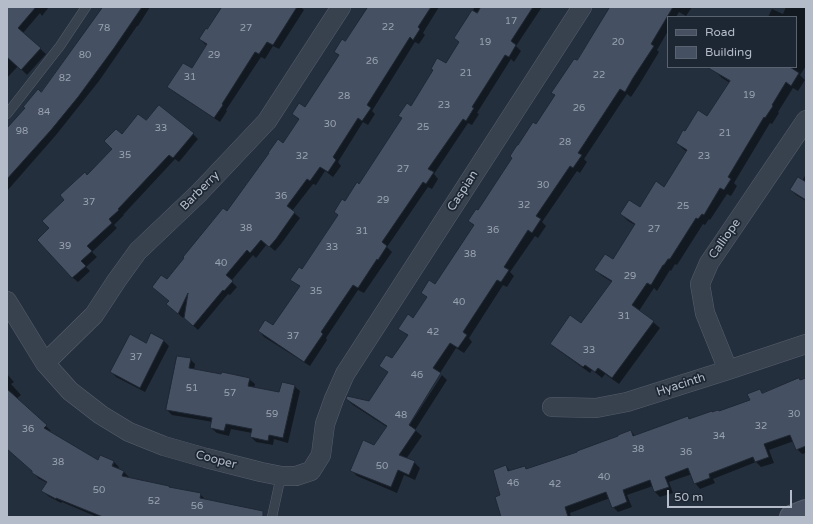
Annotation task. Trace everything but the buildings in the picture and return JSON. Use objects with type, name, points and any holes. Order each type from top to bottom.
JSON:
[{"type":"street","name":"Barberry","points":[[45,362],[94,315],[138,251],[199,193],[267,120],[341,7]]},
{"type":"street","name":"Caspian","points":[[345,374],[582,7]]},
{"type":"street","name":"Calliope","points":[[728,370],[705,313],[700,284],[709,263],[806,120]]},
{"type":"street","name":"Cooper","points":[[7,301],[45,362],[70,391],[101,415],[129,432],[164,446],[281,476],[296,476],[311,471],[321,455],[325,424],[345,374]]},
{"type":"street","name":"Hyacinth","points":[[552,406],[596,408],[627,402],[806,344]]},
{"type":"street","points":[[791,517],[806,511]]},
{"type":"lane","points":[[7,114],[60,46],[86,7]]},
{"type":"lane","points":[[272,517],[281,476]]}]
